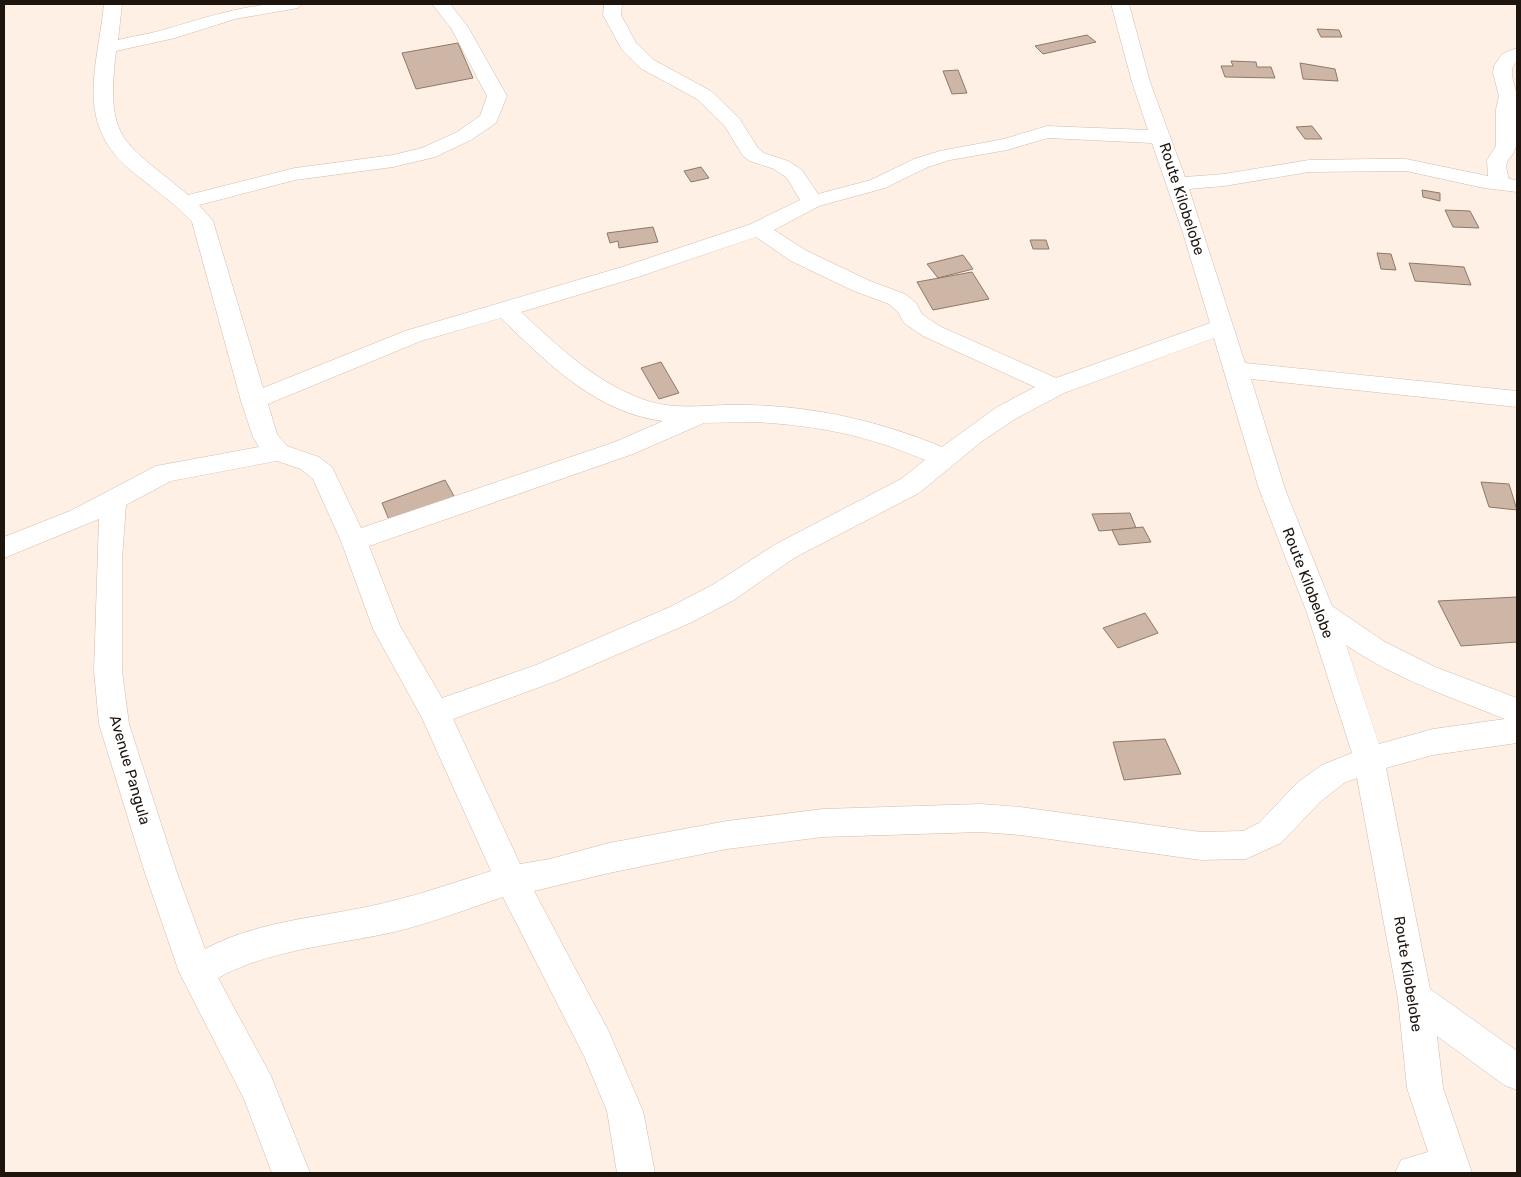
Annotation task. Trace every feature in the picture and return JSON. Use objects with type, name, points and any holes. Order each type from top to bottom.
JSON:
[{"type":"street","points":[[113,4],[110,47],[104,71],[103,99],[110,134],[122,149],[145,171],[187,202],[202,220],[253,401],[265,437],[278,452]]},
{"type":"street","points":[[110,47],[169,34],[232,14],[292,4]]},
{"type":"street","points":[[187,202],[250,184],[295,174],[393,161],[428,153],[464,136],[490,119],[496,96],[459,27],[441,4]]},
{"type":"street","points":[[613,4],[612,15],[628,46],[646,64],[704,95],[732,122],[750,152],[757,157],[781,165],[795,174],[812,202]]},
{"type":"street","name":"Route Kilobelobe","points":[[1120,4],[1141,82],[1162,137],[1194,233],[1221,327],[1237,370],[1272,489],[1321,613],[1369,760],[1415,1000],[1425,1088],[1452,1170]]},
{"type":"street","points":[[1509,185],[1495,164],[1498,156],[1506,147],[1506,109],[1509,96],[1502,73],[1503,66],[1517,52]]},
{"type":"street","points":[[253,401],[413,336],[622,275],[759,229],[812,202],[878,184],[921,164],[947,155],[1007,144],[1036,133],[1047,132],[1162,137]]},
{"type":"street","points":[[1177,184],[1224,180],[1309,166],[1406,165],[1509,185]]},
{"type":"street","points":[[759,229],[799,256],[862,286],[897,299],[908,308],[912,318],[931,331],[1055,388]]},
{"type":"street","points":[[504,308],[547,350],[593,384],[638,407],[662,412],[700,415],[727,412],[787,415],[842,422],[896,438],[944,458]]},
{"type":"street","points":[[435,713],[546,673],[680,615],[724,592],[785,551],[910,486],[944,458],[1006,413],[1055,388],[1221,327]]},
{"type":"street","points":[[1237,370],[1354,380],[1517,399]]},
{"type":"street","points":[[354,541],[624,448],[700,415]]},
{"type":"street","points":[[4,548],[79,518],[165,474],[278,452],[310,463],[323,474],[354,541],[387,629],[435,713],[511,880],[597,1044],[625,1111],[636,1173]]},
{"type":"street","name":"Avenue Pangula","points":[[113,500],[109,559],[108,671],[114,724],[157,861],[196,972],[258,1089],[291,1173]]},
{"type":"street","points":[[1321,613],[1375,650],[1425,676],[1517,711]]},
{"type":"street","points":[[196,972],[229,954],[286,939],[396,916],[511,880],[550,874],[609,858],[682,843],[823,823],[981,818],[1020,821],[1200,846],[1246,844],[1270,832],[1288,811],[1333,774],[1369,760],[1433,742],[1517,730]]},
{"type":"street","points":[[1415,1000],[1517,1072]]},
{"type":"street","points":[[1414,1173],[1452,1170]]},
{"type":"building","points":[[1317,29],[1339,30],[1342,37],[1321,37]]},
{"type":"building","points":[[1087,35],[1096,42],[1043,54],[1035,46]]},
{"type":"building","points":[[458,43],[473,78],[416,89],[402,53]]},
{"type":"building","points":[[1231,61],[1256,62],[1257,67],[1271,67],[1275,78],[1225,77],[1221,66],[1233,66]]},
{"type":"building","points":[[1300,63],[1335,69],[1338,81],[1303,79]]},
{"type":"building","points":[[958,70],[967,93],[952,94],[943,71]]},
{"type":"building","points":[[1312,126],[1322,139],[1305,139],[1296,127]]},
{"type":"building","points":[[701,167],[709,178],[691,182],[684,171]]},
{"type":"building","points":[[1422,190],[1440,193],[1440,201],[1423,197]]},
{"type":"building","points":[[1445,210],[1470,211],[1479,228],[1453,227]]},
{"type":"building","points":[[653,227],[658,242],[619,248],[618,241],[610,243],[607,233]]},
{"type":"building","points":[[1030,240],[1046,240],[1049,249],[1033,249]]},
{"type":"building","points":[[1377,253],[1391,254],[1396,270],[1381,269]]},
{"type":"building","points":[[963,255],[973,269],[938,278],[927,264]]},
{"type":"building","points":[[1409,263],[1464,267],[1471,285],[1415,281]]},
{"type":"building","points":[[972,272],[989,299],[933,310],[917,282]]},
{"type":"building","points":[[661,362],[679,393],[659,399],[641,368]]},
{"type":"building","points":[[445,480],[455,498],[390,522],[382,503]]},
{"type":"building","points":[[1481,482],[1509,484],[1517,510],[1489,507]]},
{"type":"building","points":[[1130,513],[1136,528],[1099,531],[1092,514]]},
{"type":"building","points":[[1143,527],[1151,542],[1119,545],[1112,530]]},
{"type":"building","points":[[1517,597],[1517,642],[1461,646],[1438,601]]},
{"type":"building","points":[[1145,613],[1158,633],[1118,648],[1103,628]]},
{"type":"building","points":[[1165,739],[1181,774],[1124,780],[1113,742]]}]
